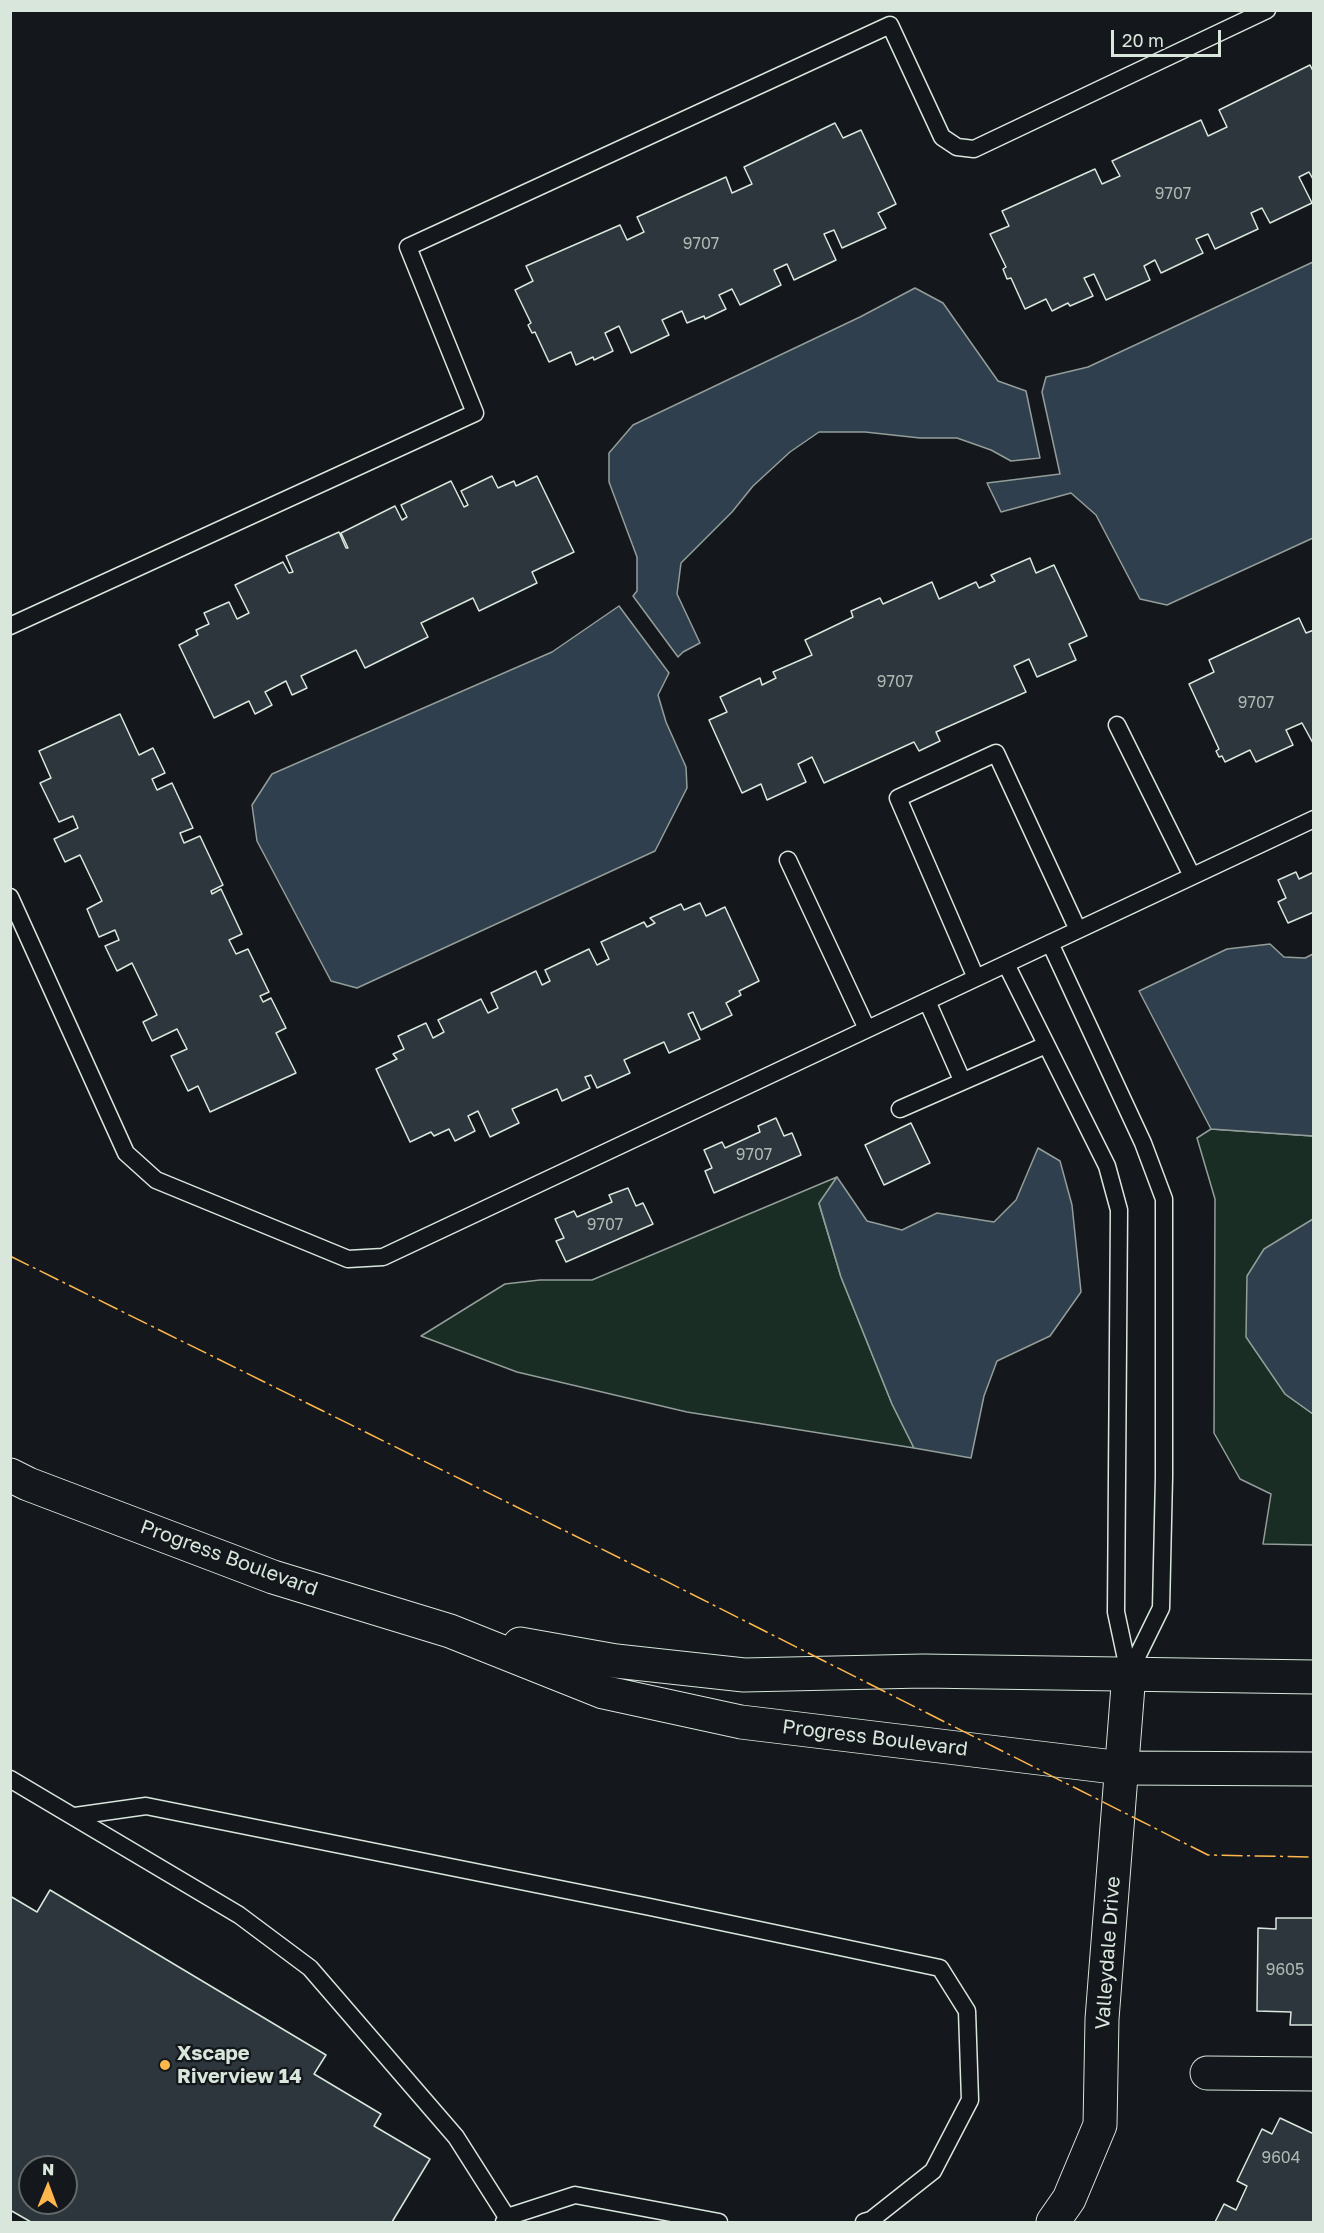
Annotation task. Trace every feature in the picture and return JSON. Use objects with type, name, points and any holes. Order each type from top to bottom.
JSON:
[{"type":"main road","name":"Progress Boulevard","points":[[10,1475],[273,1577],[450,1631],[603,1692],[741,1722],[1122,1768],[1314,1768]]},
{"type":"main road","name":"Progress Boulevard","points":[[450,1631],[616,1661],[744,1675],[922,1671],[1314,1677]]},
{"type":"main road","name":"Valleydale Drive","points":[[1053,2223],[1069,2199],[1100,2126],[1102,2019],[1129,1673]]},
{"type":"main road","points":[[1207,2073],[1314,2074]]},
{"type":"lane","points":[[10,626],[475,413],[408,247],[890,25],[942,136],[957,147],[974,149],[1267,10]]},
{"type":"lane","points":[[1117,725],[1192,876]]},
{"type":"lane","points":[[976,978],[898,798],[996,753],[1078,930]]},
{"type":"lane","points":[[10,897],[126,1153],[156,1180],[348,1259],[383,1257],[1314,819]]},
{"type":"lane","points":[[788,860],[867,1029]]},
{"type":"lane","points":[[1050,943],[1143,1143],[1164,1199],[1164,1477],[1161,1608],[1129,1673]]},
{"type":"lane","points":[[1006,964],[1107,1166],[1119,1210],[1116,1612],[1129,1673]]},
{"type":"lane","points":[[927,1001],[962,1080]]},
{"type":"lane","points":[[900,1109],[1046,1045]]},
{"type":"lane","points":[[10,1779],[239,1915],[310,1968],[456,2137],[507,2221],[575,2196],[719,2223]]},
{"type":"lane","points":[[75,1816],[146,1806],[626,1902],[940,1968],[967,2011],[970,2100],[933,2171],[871,2220],[864,2223]]},
{"type":"green space","points":[[1211,1129],[1313,1136],[1313,1219],[1285,1394],[1313,1414],[1313,1545],[1263,1544],[1271,1494],[1240,1479],[1214,1433],[1215,1199],[1197,1138]]},
{"type":"green space","points":[[837,1177],[819,1204],[841,1277],[892,1404],[914,1448],[687,1412],[517,1372],[421,1336],[505,1284],[540,1280],[592,1280]]},
{"type":"water","points":[[1313,262],[1313,538],[1167,605],[1140,599],[1096,515],[1071,493],[1001,512],[987,483],[1060,474],[1042,392],[1046,377],[1088,367]]},
{"type":"water","points":[[915,288],[943,303],[998,381],[1026,391],[1040,458],[1011,461],[991,450],[957,438],[920,438],[865,432],[819,432],[790,452],[753,486],[732,512],[681,563],[677,594],[700,643],[678,657],[633,596],[637,591],[637,557],[609,482],[609,453],[633,425],[860,317]]},
{"type":"water","points":[[619,606],[669,673],[658,695],[666,722],[686,767],[687,788],[655,851],[357,988],[331,981],[257,841],[252,805],[272,774],[552,652]]},
{"type":"water","points":[[1270,944],[1284,957],[1305,958],[1313,954],[1313,1136],[1211,1129],[1139,991],[1227,949]]},
{"type":"water","points":[[1038,1148],[1060,1161],[1072,1205],[1081,1292],[1050,1336],[997,1361],[984,1396],[971,1458],[914,1448],[892,1404],[841,1277],[819,1203],[837,1177],[867,1221],[902,1230],[937,1213],[994,1222],[1016,1200]]},
{"type":"water","points":[[1313,1219],[1313,1414],[1285,1394],[1246,1337],[1247,1276],[1264,1249]]},
{"type":"building","points":[[1310,65],[1314,73],[1314,181],[1309,172],[1299,177],[1312,203],[1270,223],[1262,208],[1251,213],[1258,229],[1215,249],[1208,234],[1196,239],[1203,253],[1161,273],[1155,260],[1144,266],[1150,280],[1106,300],[1094,274],[1084,278],[1093,296],[1070,306],[1068,303],[1052,311],[1046,299],[1025,309],[1011,278],[1007,279],[1003,269],[1006,267],[990,234],[1009,226],[1002,211],[1095,169],[1102,184],[1120,176],[1112,161],[1201,120],[1208,136],[1227,127],[1219,110]]},
{"type":"building","points":[[835,123],[843,138],[861,130],[896,204],[878,213],[886,228],[842,248],[834,230],[824,234],[836,260],[794,280],[787,264],[774,270],[781,285],[740,305],[732,289],[719,295],[726,309],[705,319],[704,316],[687,323],[682,311],[662,320],[669,335],[631,353],[619,326],[605,333],[613,351],[576,365],[571,352],[549,362],[535,332],[532,333],[528,325],[531,323],[515,290],[533,281],[526,266],[620,225],[627,240],[644,232],[637,217],[726,177],[732,193],[752,184],[744,167]]},
{"type":"building","points":[[492,476],[498,488],[514,481],[516,486],[537,476],[574,552],[532,572],[537,583],[479,611],[473,598],[421,623],[428,637],[365,668],[356,650],[301,676],[307,688],[292,695],[286,681],[265,692],[272,705],[255,714],[249,701],[214,718],[179,645],[198,635],[196,630],[209,624],[204,613],[229,602],[237,619],[249,613],[235,585],[283,562],[289,573],[293,572],[286,556],[339,532],[348,548],[341,533],[395,506],[402,520],[407,517],[401,505],[451,481],[464,507],[468,505],[461,491]]},
{"type":"building","points":[[1030,558],[1036,573],[1054,565],[1087,636],[1069,644],[1076,660],[1037,677],[1029,659],[1014,666],[1026,692],[936,732],[940,741],[919,751],[914,742],[824,783],[812,757],[798,764],[806,782],[767,800],[761,784],[742,793],[709,720],[727,712],[720,697],[760,678],[762,685],[776,678],[773,672],[812,655],[805,640],[853,617],[851,611],[880,598],[883,604],[932,582],[939,599],[976,582],[979,588],[995,581],[991,575]]},
{"type":"building","points":[[1299,618],[1306,633],[1314,630],[1314,745],[1302,723],[1286,730],[1293,745],[1256,762],[1250,750],[1225,762],[1216,751],[1219,749],[1189,684],[1214,672],[1209,660]]},
{"type":"building","points":[[120,714],[139,755],[153,748],[165,773],[152,779],[157,790],[172,783],[193,828],[180,833],[184,843],[200,836],[223,885],[211,891],[212,894],[221,889],[242,934],[229,940],[236,954],[248,949],[269,992],[260,996],[263,1002],[271,998],[286,1028],[276,1033],[296,1073],[210,1112],[198,1086],[188,1091],[171,1056],[187,1049],[177,1029],[152,1041],[143,1022],[157,1015],[132,963],[117,971],[105,946],[119,940],[115,930],[99,937],[87,909],[102,901],[80,855],[65,862],[54,839],[78,828],[73,816],[59,822],[40,783],[51,778],[39,751]]},
{"type":"building","points":[[1296,872],[1299,879],[1314,872],[1314,912],[1288,923],[1278,902],[1286,898],[1278,880]]},
{"type":"building","points":[[700,903],[706,916],[725,907],[759,981],[739,991],[741,995],[726,1003],[732,1015],[701,1030],[693,1012],[688,1014],[700,1039],[669,1053],[664,1042],[624,1060],[630,1073],[597,1088],[591,1075],[585,1077],[590,1088],[562,1101],[557,1089],[512,1109],[519,1123],[490,1137],[478,1111],[468,1116],[475,1131],[455,1141],[449,1129],[434,1136],[431,1132],[410,1142],[376,1069],[397,1059],[393,1054],[404,1049],[398,1036],[426,1023],[433,1038],[444,1032],[438,1020],[481,999],[488,1013],[498,1008],[491,993],[536,971],[542,985],[550,981],[545,970],[589,949],[597,965],[609,959],[601,942],[644,922],[647,927],[655,923],[650,918],[681,904],[684,910]]},
{"type":"building","points":[[776,1118],[784,1136],[792,1133],[801,1155],[714,1193],[705,1171],[712,1168],[704,1150],[722,1142],[725,1148],[760,1132],[758,1126]]},
{"type":"building","points":[[911,1123],[930,1163],[884,1185],[865,1145]]},
{"type":"building","points":[[628,1188],[636,1206],[643,1203],[653,1224],[566,1262],[556,1241],[564,1238],[555,1219],[574,1211],[577,1217],[612,1202],[609,1195]]},
{"type":"building","name":"Xscape Riverview 14","points":[[50,1890],[326,2055],[314,2074],[381,2114],[374,2126],[430,2159],[392,2222],[31,2222],[19,2215],[78,2215],[78,2155],[18,2155],[18,2215],[10,2210],[10,1896],[37,1912]]},
{"type":"building","points":[[1276,1918],[1314,1918],[1314,2025],[1290,2025],[1291,2012],[1257,2011],[1258,1928],[1276,1929]]},
{"type":"building","points":[[1280,2118],[1314,2134],[1314,2222],[1215,2222],[1224,2204],[1236,2210],[1247,2186],[1237,2181],[1262,2129],[1272,2134]]},
{"type":"power","points":[[10,1256],[646,1571],[1208,1855],[1314,1857]]},
{"type":"place","name":"Xscape Riverview 14","points":[[165,2065]]}]
